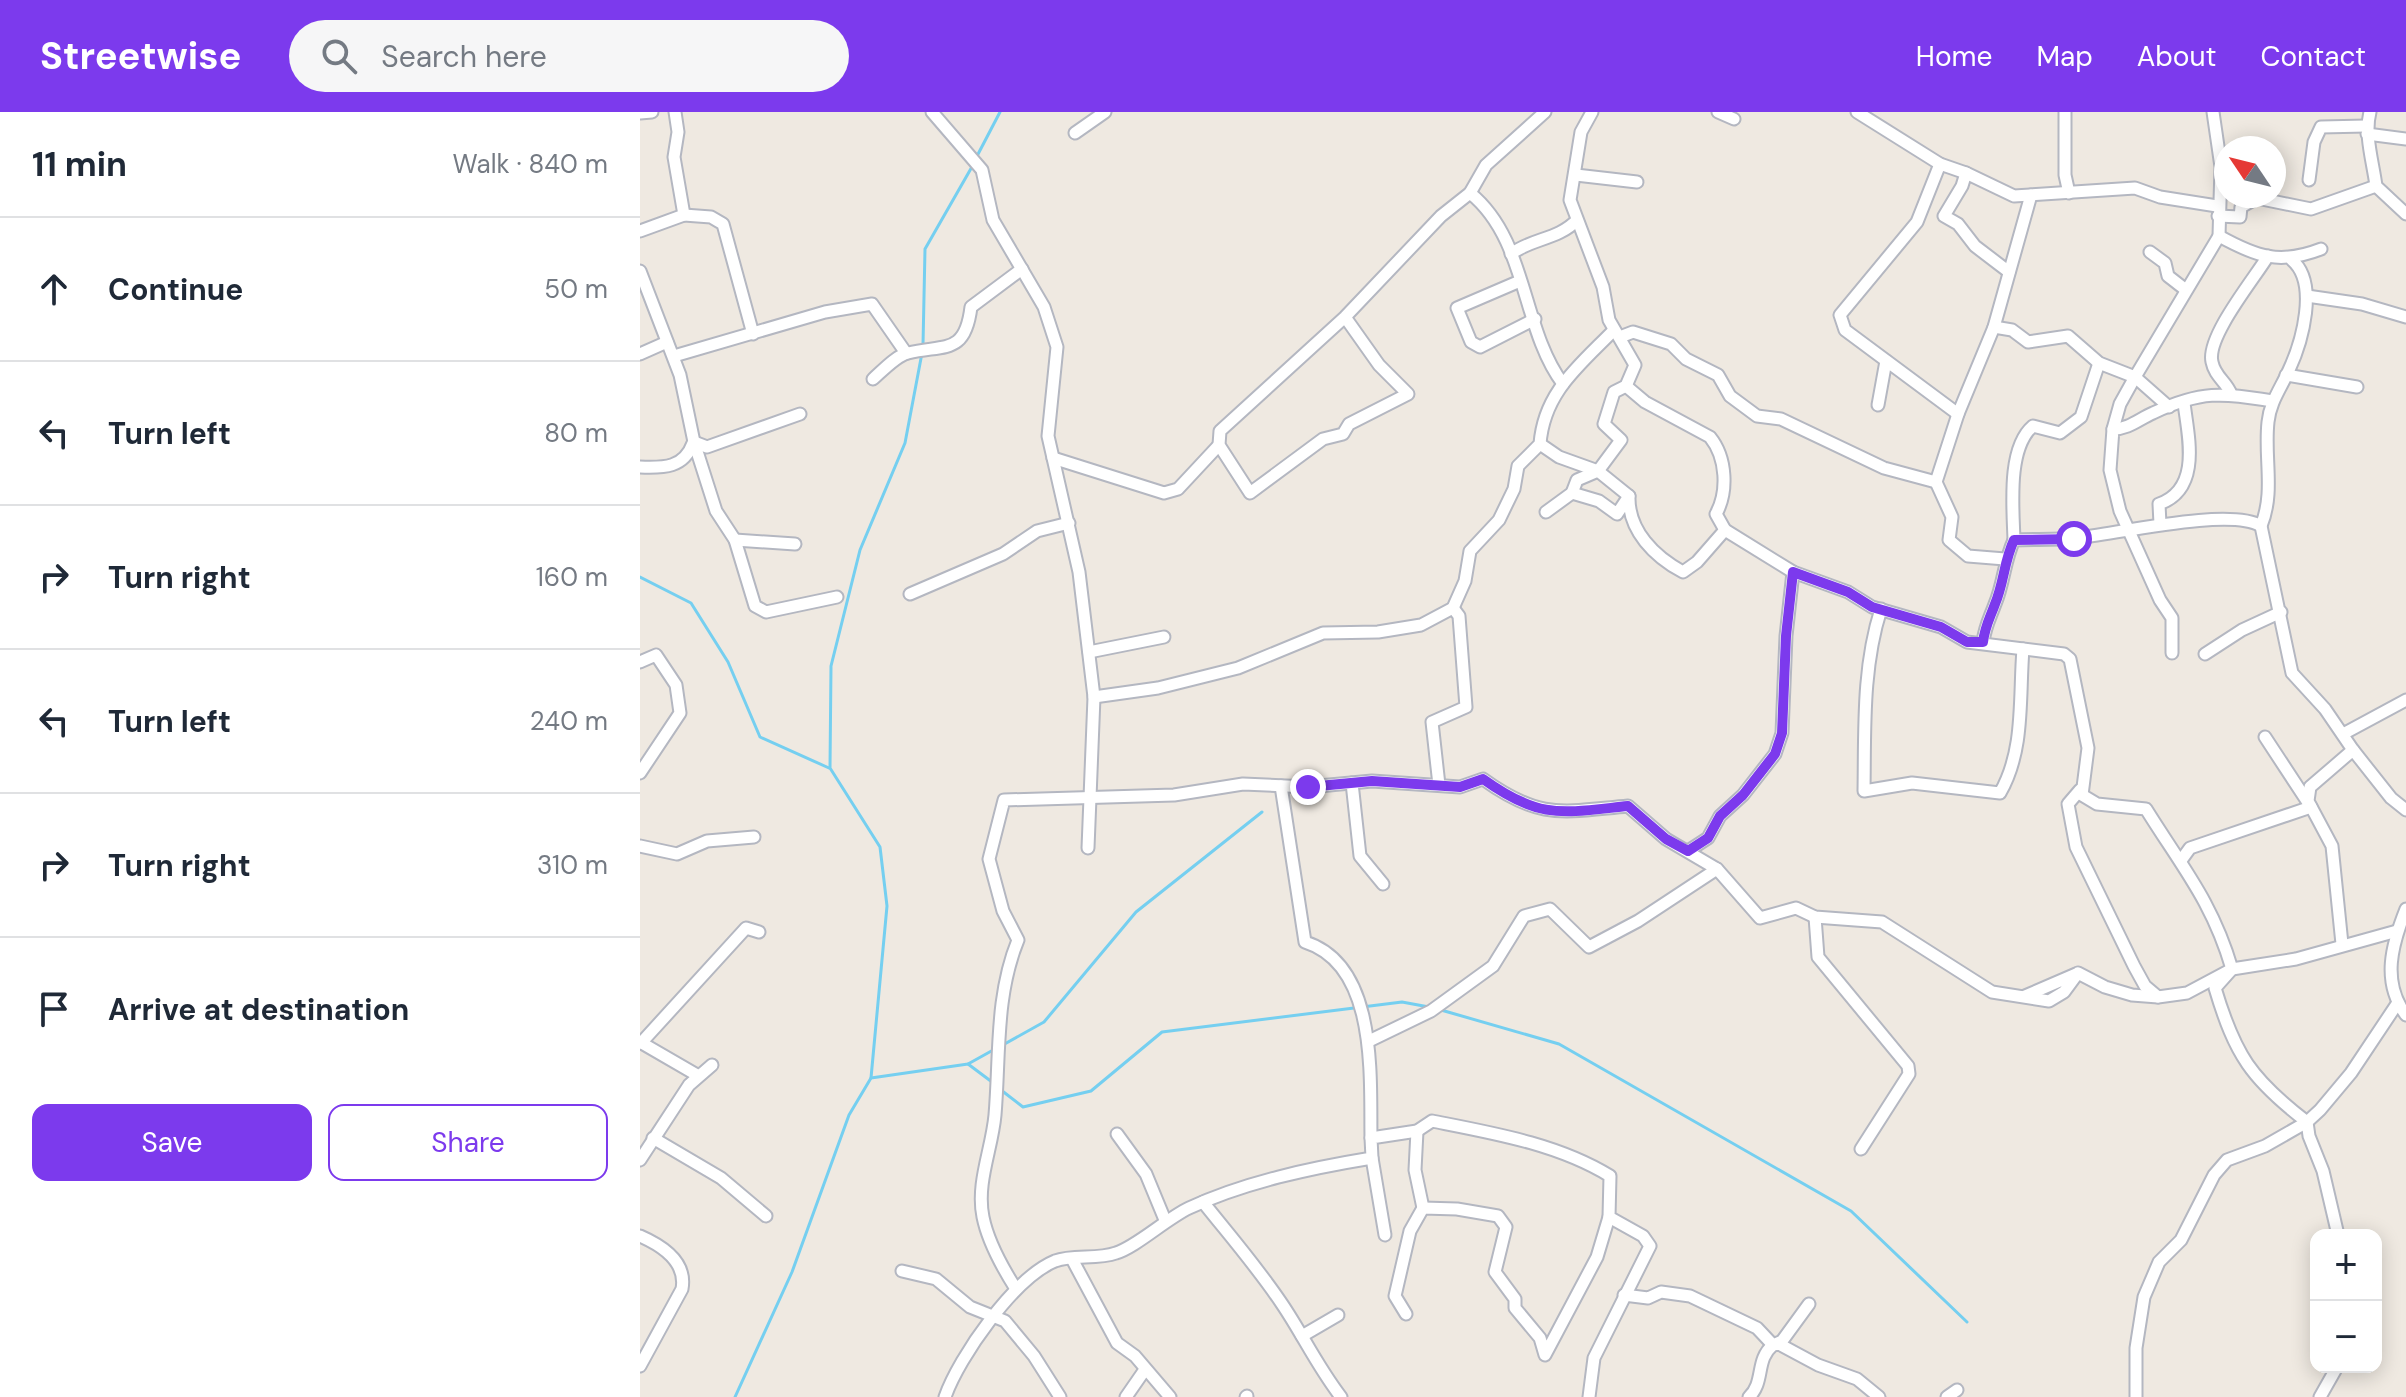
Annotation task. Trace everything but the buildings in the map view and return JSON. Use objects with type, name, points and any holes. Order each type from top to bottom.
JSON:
[{"type":"street","points":[[640,113],[652,112]]},
{"type":"street","points":[[675,112],[678,132],[674,157],[684,215]]},
{"type":"street","points":[[932,112],[976,159],[982,170],[993,220],[1044,307],[1057,347],[1049,413],[1053,458],[1069,523],[1094,697],[1088,848]]},
{"type":"street","points":[[1075,133],[1105,112]]},
{"type":"street","points":[[1345,317],[1372,357],[1408,394],[1349,424],[1343,434],[1323,439],[1250,493],[1219,445],[1220,431],[1345,317],[1441,216],[1470,193],[1486,165],[1545,112]]},
{"type":"street","points":[[1546,512],[1572,493],[1577,480],[1598,471],[1621,440],[1604,424],[1614,392],[1626,386],[1635,365],[1617,334],[1570,200],[1581,132],[1592,112]]},
{"type":"street","points":[[1718,112],[1734,119]]},
{"type":"street","points":[[1857,112],[1940,164],[2014,196],[2135,188],[2240,217],[2241,207],[2257,198],[2311,209],[2376,186]]},
{"type":"street","points":[[2065,112],[2065,175],[2069,193]]},
{"type":"street","points":[[2172,653],[2172,618],[2160,600],[2120,511],[2110,470],[2113,429],[2120,404],[2219,236],[2221,167],[2213,112]]},
{"type":"street","points":[[2370,112],[2367,130],[2376,186],[2406,214]]},
{"type":"street","points":[[2309,180],[2314,142],[2321,127],[2367,130],[2406,139]]},
{"type":"street","points":[[1940,164],[1917,222],[1840,315],[1845,330],[1958,414]]},
{"type":"street","points":[[1966,173],[1944,216],[1958,224],[1975,246],[2009,272]]},
{"type":"street","points":[[1576,175],[1637,182]]},
{"type":"street","points":[[1470,193],[1490,209],[1511,254],[1535,319],[1541,346],[1563,384]]},
{"type":"street","points":[[2005,559],[1968,556],[1949,540],[1952,517],[1936,482],[1958,414],[1994,327],[2031,195]]},
{"type":"street","points":[[640,231],[684,215],[711,217],[723,224],[753,334]]},
{"type":"street","points":[[1511,254],[1521,246],[1557,235],[1577,220]]},
{"type":"street","points":[[2219,236],[2268,256],[2292,260],[2321,249]]},
{"type":"street","points":[[2150,252],[2165,263],[2168,276],[2186,290]]},
{"type":"street","points":[[2231,394],[2217,378],[2212,347],[2224,320],[2268,256]]},
{"type":"street","points":[[2292,260],[2305,276],[2307,296],[2298,343],[2273,401],[2268,422],[2269,506],[2261,526],[2292,673],[2391,798],[2406,810]]},
{"type":"street","points":[[873,379],[906,353],[957,342],[965,330],[971,307],[1022,269]]},
{"type":"street","points":[[640,271],[674,356],[691,417],[694,442],[716,511],[735,540],[755,606],[766,612],[837,597]]},
{"type":"street","points":[[1520,281],[1457,308],[1471,342],[1480,347],[1535,319]]},
{"type":"street","points":[[2307,296],[2362,304],[2406,317]]},
{"type":"street","points":[[674,356],[825,312],[872,304],[906,353]]},
{"type":"street","points":[[1994,327],[2012,330],[2028,342],[2068,336],[2099,363],[2135,377],[2169,407]]},
{"type":"street","points":[[1094,697],[1158,688],[1238,668],[1323,633],[1378,632],[1421,625],[1453,608],[1465,581],[1470,551],[1499,520],[1514,489],[1518,466],[1540,444],[1542,417],[1563,384],[1617,334],[1633,332],[1671,344],[1686,359],[1718,375],[1730,396],[1757,416],[1781,419],[1884,468],[1936,482]]},
{"type":"street","points":[[640,354],[667,342]]},
{"type":"street","points":[[1878,405],[1886,361]]},
{"type":"street","points":[[1983,642],[1985,622],[1996,603],[2005,559],[2014,540],[2014,462],[2021,437],[2033,426],[2060,433],[2081,417],[2099,363]]},
{"type":"street","points":[[2286,375],[2357,387]]},
{"type":"street","points":[[1626,386],[1645,402],[1714,441],[1726,493],[1716,514],[1725,530],[1793,572],[1848,592],[1881,609],[1941,627],[1967,642],[2064,654],[2074,668],[2088,748],[2080,790],[2068,804],[2076,847],[2134,966],[2145,986],[2158,997]]},
{"type":"street","points":[[2113,429],[2142,421],[2201,395],[2231,394],[2273,401]]},
{"type":"street","points":[[2160,524],[2159,504],[2170,500],[2178,491],[2192,458],[2184,403]]},
{"type":"street","points":[[694,442],[707,447],[800,414]]},
{"type":"street","points":[[640,467],[678,464],[685,459],[694,442]]},
{"type":"street","points":[[1540,444],[1559,457],[1598,471],[1629,496]]},
{"type":"street","points":[[1053,458],[1164,493],[1178,489],[1219,445]]},
{"type":"street","points":[[1572,493],[1599,501],[1617,514],[1629,496]]},
{"type":"street","points":[[1629,496],[1628,512],[1656,558],[1683,572],[1697,562],[1725,530]]},
{"type":"street","points":[[2014,540],[2074,539],[2160,524],[2232,519],[2252,521],[2261,526]]},
{"type":"street","points":[[910,594],[1003,554],[1037,531],[1069,523]]},
{"type":"street","points":[[735,540],[795,544]]},
{"type":"street","points":[[1688,851],[1708,838],[1720,816],[1743,795],[1775,754],[1782,733],[1786,636],[1793,572]]},
{"type":"street","points":[[1439,785],[1432,722],[1466,707],[1459,616],[1453,608]]},
{"type":"street","points":[[1881,609],[1872,647],[1863,726],[1864,791],[1912,783],[2000,793],[2011,775],[2021,715],[2023,649]]},
{"type":"street","points":[[2205,654],[2242,630],[2281,612]]},
{"type":"street","points":[[1089,652],[1164,637]]},
{"type":"street","points":[[640,662],[656,655],[676,685],[680,713],[640,773]]},
{"type":"street","points":[[2343,734],[2406,700]]},
{"type":"street","points":[[2265,737],[2332,846],[2342,944]]},
{"type":"street","points":[[2309,804],[2310,787],[2353,750]]},
{"type":"street","points":[[1016,1289],[994,1251],[983,1217],[980,1186],[988,1160],[999,1077],[996,1041],[1007,967],[1018,940],[1003,911],[989,859],[1004,800],[1174,795],[1243,784],[1352,783],[1460,787],[1483,779],[1515,802],[1541,811],[1628,806],[1666,839],[1717,869],[1760,918],[1796,908],[1815,917],[1882,922],[1992,992],[2049,1001],[2064,992],[2078,973],[2105,987],[2158,997],[2187,993],[2232,969],[2296,959],[2397,931]]},
{"type":"street","points":[[1352,783],[1360,856],[1383,884]]},
{"type":"street","points":[[1281,786],[1305,942],[1327,949],[1344,973],[1360,1006],[1369,1041],[1372,1158],[1385,1235]]},
{"type":"street","points":[[2080,790],[2085,799],[2097,804],[2146,809],[2182,859],[2221,932],[2232,969]]},
{"type":"street","points":[[2182,859],[2190,848],[2309,804]]},
{"type":"street","points":[[640,846],[677,854],[707,841],[754,837]]},
{"type":"street","points":[[1369,1041],[1434,1008],[1493,966],[1524,916],[1550,909],[1589,947],[1638,921],[1717,869]]},
{"type":"street","points":[[2406,909],[2392,948],[2391,988],[2397,1004],[2406,1015]]},
{"type":"street","points":[[1815,917],[1818,957],[1908,1066],[1909,1074],[1861,1149]]},
{"type":"street","points":[[697,1075],[641,1043],[746,928],[759,932]]},
{"type":"street","points":[[2232,969],[2215,988],[2236,1046],[2247,1069],[2273,1096],[2307,1122],[2337,1229]]},
{"type":"street","points":[[2136,1397],[2136,1348],[2144,1297],[2159,1262],[2181,1240],[2204,1191],[2227,1160],[2265,1146],[2307,1122],[2351,1073],[2397,1004]]},
{"type":"street","points":[[640,1160],[697,1075],[712,1065]]},
{"type":"street","points":[[1371,1138],[1417,1131],[1432,1121],[1490,1132],[1585,1161],[1610,1176],[1609,1217],[1597,1257],[1545,1355],[1540,1338],[1515,1308],[1515,1299],[1495,1272],[1506,1227],[1498,1216],[1457,1209],[1423,1208]]},
{"type":"street","points":[[1406,1314],[1395,1296],[1410,1231],[1423,1208],[1415,1170],[1417,1131]]},
{"type":"street","points":[[1117,1134],[1146,1174],[1165,1220]]},
{"type":"street","points":[[653,1138],[721,1178],[766,1216]]},
{"type":"street","points":[[945,1397],[953,1375],[1016,1289],[1055,1261],[1116,1253],[1165,1220],[1203,1202],[1321,1166],[1372,1158]]},
{"type":"street","points":[[1203,1202],[1252,1261],[1302,1336],[1315,1365],[1341,1397]]},
{"type":"street","points":[[1589,1397],[1594,1358],[1650,1246],[1643,1236],[1609,1217]]},
{"type":"street","points":[[640,1236],[659,1246],[677,1263],[684,1277],[682,1289],[640,1366]]},
{"type":"street","points":[[1072,1259],[1104,1324],[1170,1397]]},
{"type":"street","points":[[902,1271],[936,1279],[970,1307],[992,1319],[1005,1321],[1034,1356],[1060,1397]]},
{"type":"street","points":[[1624,1295],[1648,1298],[1661,1292],[1690,1296],[1757,1328],[1773,1345],[1787,1347],[1818,1365],[1857,1379],[1879,1397]]},
{"type":"street","points":[[1749,1397],[1759,1383],[1761,1359],[1773,1345],[1782,1341],[1809,1304]]},
{"type":"street","points":[[1302,1336],[1338,1315]]},
{"type":"street","points":[[1126,1397],[1144,1371]]},
{"type":"street","points":[[2320,1397],[2334,1373]]},
{"type":"waterway","points":[[976,158],[1000,112]]},
{"type":"waterway","points":[[923,345],[925,249],[973,165]]},
{"type":"waterway","points":[[871,1078],[887,906],[880,847],[830,768],[831,666],[860,550],[905,443],[922,353]]},
{"type":"waterway","points":[[640,577],[691,603],[728,662],[760,737],[829,768]]},
{"type":"waterway","points":[[1001,1046],[1044,1022],[1136,912],[1262,812]]},
{"type":"waterway","points":[[1001,1090],[1023,1107],[1091,1091],[1162,1032],[1402,1002],[1429,1007]]},
{"type":"waterway","points":[[1441,1010],[1559,1044],[1851,1211],[1967,1322]]},
{"type":"waterway","points":[[735,1397],[792,1272],[849,1115],[871,1078],[968,1064],[995,1049]]},
{"type":"waterway","points":[[968,1064],[992,1082]]},
{"type":"route","points":[[1308,787],[1372,781],[1460,787],[1483,779],[1515,802],[1541,811],[1628,806],[1666,839],[1688,851],[1708,838],[1720,816],[1743,795],[1775,754],[1782,733],[1786,636],[1793,572],[1848,592],[1872,607],[1941,627],[1967,642],[1983,642],[1985,622],[1996,603],[2005,559],[2014,540],[2074,539]]}]
